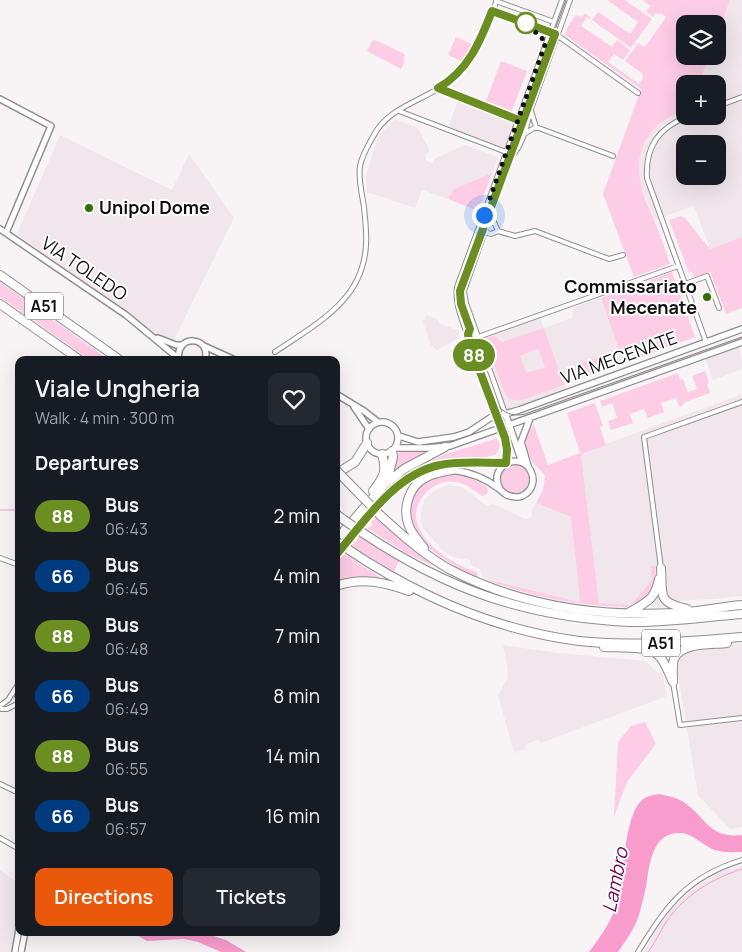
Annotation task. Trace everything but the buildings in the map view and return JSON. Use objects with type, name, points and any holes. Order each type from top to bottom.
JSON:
[{"type":"highway","name":"A51","points":[[0,275],[114,356]]},
{"type":"highway","name":"A51","points":[[0,304],[73,356]]},
{"type":"highway","points":[[340,471],[355,462],[367,443]]},
{"type":"highway","points":[[340,535],[384,485],[404,469],[445,447]]},
{"type":"highway","points":[[384,485],[390,471],[394,450]]},
{"type":"highway","points":[[340,529],[381,480],[386,465],[382,454]]},
{"type":"highway","points":[[428,554],[409,526],[406,516],[408,501],[410,494],[421,480],[431,475],[452,470]]},
{"type":"highway","points":[[340,474],[396,530],[448,568],[514,595],[543,603],[584,610],[628,613],[669,613],[742,605]]},
{"type":"highway","name":"A51","points":[[340,517],[415,566],[456,585],[495,600],[554,615],[630,622],[680,620],[742,614]]},
{"type":"highway","name":"A51","points":[[340,543],[403,584],[446,605],[499,624],[580,641],[620,643],[742,639]]},
{"type":"highway","points":[[661,568],[662,594],[665,601],[676,607],[696,610]]},
{"type":"highway","points":[[628,613],[644,604],[654,594],[658,586],[661,568]]},
{"type":"highway","points":[[340,585],[361,581],[388,583],[446,605]]},
{"type":"highway","points":[[673,682],[674,660],[682,651],[692,647],[742,639]]},
{"type":"highway","points":[[580,641],[591,646],[643,649],[654,652],[661,658],[673,682]]},
{"type":"main road","name":"VIA MECENATE","points":[[378,422],[387,422],[397,430],[399,436],[418,442],[454,437],[468,432],[505,412],[519,410],[742,329]]},
{"type":"main road","name":"VIA MECENATE","points":[[382,454],[394,450],[445,447],[742,342]]},
{"type":"main road","points":[[505,412],[522,462]]},
{"type":"main road","points":[[496,416],[507,450],[506,463],[497,474],[500,489]]},
{"type":"main road","points":[[452,470],[471,474],[512,497],[521,496],[526,493],[533,481],[532,472],[528,466],[521,442],[530,418]]},
{"type":"main road","points":[[378,422],[369,429],[366,436],[367,443],[372,451],[382,454]]},
{"type":"main road","points":[[394,450],[399,436]]},
{"type":"main road","points":[[506,463],[522,462],[528,466]]},
{"type":"street","points":[[496,416],[470,345],[457,303],[456,291],[506,152],[520,120],[562,0]]},
{"type":"street","points":[[505,412],[464,297],[464,290],[512,157],[518,150],[524,134],[530,109],[570,0]]},
{"type":"street","points":[[275,352],[336,310],[350,294],[358,280],[364,262],[367,238],[360,166],[375,132],[385,120],[451,81],[466,65],[479,43],[496,1],[554,22]]},
{"type":"street","points":[[501,14],[502,6],[506,4]]},
{"type":"street","points":[[492,11],[557,35],[638,93]]},
{"type":"street","points":[[554,22],[557,35]]},
{"type":"street","points":[[438,88],[520,120]]},
{"type":"street","points":[[726,103],[742,97]]},
{"type":"street","points":[[0,99],[51,126],[6,233]]},
{"type":"street","points":[[530,109],[536,127]]},
{"type":"street","points":[[399,111],[506,152]]},
{"type":"street","points":[[676,121],[659,134],[651,147],[646,170],[649,186],[706,342]]},
{"type":"street","points":[[524,134],[536,127]]},
{"type":"street","points":[[536,127],[613,156]]},
{"type":"street","points":[[483,216],[494,222],[498,231]]},
{"type":"street","name":"VIA TOLEDO","points":[[0,228],[112,305],[151,335]]},
{"type":"street","points":[[478,230],[491,234],[498,231],[515,236],[535,230],[609,259],[623,255]]},
{"type":"street","points":[[468,334],[478,337],[678,266]]},
{"type":"street","points":[[685,284],[707,276],[720,308]]},
{"type":"street","points":[[456,291],[464,290]]},
{"type":"street","points":[[151,335],[176,345],[182,345],[193,340],[197,341],[226,356]]},
{"type":"street","points":[[151,335],[176,356]]},
{"type":"street","points":[[179,356],[178,351],[182,345]]},
{"type":"street","points":[[204,346],[206,356]]},
{"type":"street","points":[[340,396],[378,422]]},
{"type":"street","points":[[661,568],[644,437],[742,402]]},
{"type":"street","points":[[352,404],[369,429]]},
{"type":"street","points":[[340,550],[387,496],[412,476],[423,470],[440,465],[506,463]]},
{"type":"street","points":[[412,476],[434,471],[452,470]]},
{"type":"street","points":[[0,558],[15,564]]},
{"type":"street","points":[[673,682],[680,725],[742,718]]},
{"type":"street","points":[[0,707],[15,690]]},
{"type":"street","points":[[0,707],[7,709],[15,704]]},
{"type":"street","points":[[0,784],[15,791]]},
{"type":"street","points":[[0,838],[15,847]]},
{"type":"street","points":[[638,952],[666,908],[681,893],[693,883],[713,872],[742,860]]},
{"type":"street","points":[[15,952],[18,936]]},
{"type":"street","points":[[21,952],[24,936]]},
{"type":"shaded area","points":[[607,0],[625,0],[652,19],[631,48],[592,20],[598,12],[630,34],[638,22]]},
{"type":"shaded area","points":[[643,0],[730,0],[725,15],[676,15],[676,65],[706,65],[702,75],[676,75],[676,114],[654,129],[642,147],[639,171],[643,193],[670,264],[634,277],[603,194],[641,89],[565,35],[568,26],[576,15],[581,18],[585,13],[591,18],[587,17],[581,26],[612,47],[617,40],[630,50],[623,60],[614,54],[608,62],[639,84],[643,74],[625,61],[638,43],[645,47],[666,17],[656,13],[653,17],[646,12],[650,6]]},
{"type":"shaded area","points":[[730,0],[742,0],[742,237],[710,249],[694,206],[654,220],[641,186],[638,170],[640,154],[646,138],[667,117],[676,114],[676,125],[726,125],[726,75],[702,75],[706,65],[726,65],[725,15]]},
{"type":"shaded area","points":[[456,37],[472,44],[463,62],[448,55]]},
{"type":"shaded area","points":[[375,40],[405,54],[403,60],[405,61],[401,69],[367,51],[372,41]]},
{"type":"shaded area","points":[[501,61],[527,71],[512,111],[486,101]]},
{"type":"shaded area","points":[[458,100],[515,121],[505,149],[448,128]]},
{"type":"shaded area","points":[[395,119],[418,128],[430,151],[425,155],[427,161],[432,163],[434,159],[465,145],[498,157],[492,173],[454,189],[448,199],[422,190],[415,208],[367,192],[366,176],[378,136]]},
{"type":"shaded area","points":[[60,135],[172,190],[189,154],[234,218],[171,346],[130,314],[17,234]]},
{"type":"shaded area","points":[[492,173],[478,211],[448,199],[454,189]]},
{"type":"shaded area","points":[[681,216],[685,218],[710,249],[742,237],[742,308],[726,314],[710,272],[694,277],[692,272],[689,273],[669,220]]},
{"type":"shaded area","points":[[672,272],[695,337],[624,364],[601,298]]},
{"type":"shaded area","points":[[0,282],[103,356],[84,356],[0,297]]},
{"type":"shaded area","points":[[601,298],[624,364],[565,384],[567,392],[505,412],[479,337],[539,316],[544,328],[572,318],[575,307]]},
{"type":"shaded area","points":[[426,315],[437,319],[440,324],[460,331],[457,339],[437,350],[431,345],[423,322]]},
{"type":"shaded area","points":[[544,328],[564,385],[519,401],[510,399],[505,394],[485,339],[494,336],[502,342]],"holes":[[[537,349],[539,350],[544,368],[526,373],[520,356]]]},
{"type":"shaded area","points":[[737,344],[742,357],[742,369],[713,380],[704,355]]},
{"type":"shaded area","points":[[614,351],[618,363],[580,377],[576,365]]},
{"type":"shaded area","points":[[705,371],[710,393],[683,403],[684,405],[679,407],[676,398],[661,403],[664,412],[648,418],[644,409],[630,414],[633,423],[611,430],[608,421],[617,418],[612,403],[602,407],[600,401],[678,373],[680,380],[683,379],[688,392],[697,389],[692,376]]},
{"type":"shaded area","points":[[742,394],[742,596],[672,601],[666,607],[599,603],[581,453]]},
{"type":"shaded area","points":[[595,403],[603,426],[600,427],[606,445],[581,454],[599,603],[631,605],[652,580],[650,566],[655,566],[655,586],[649,597],[631,607],[574,603],[518,591],[482,578],[580,602],[571,517],[536,503],[543,490],[545,476],[531,460],[526,438],[527,433],[534,425],[548,465],[580,453],[567,413]]},
{"type":"shaded area","points":[[496,438],[500,446],[495,455],[434,464],[412,472],[412,470],[446,454]]},
{"type":"shaded area","points":[[413,449],[435,449],[392,474],[394,458],[397,454]]},
{"type":"shaded area","points":[[515,465],[525,469],[529,479],[525,489],[515,493],[505,489],[501,479],[505,469]]},
{"type":"shaded area","points":[[447,474],[473,479],[487,487],[488,493],[483,496],[460,483],[444,482],[428,491],[418,504],[416,517],[427,541],[451,560],[477,572],[478,578],[453,565],[428,547],[418,536],[411,524],[409,510],[416,491],[427,480]]},
{"type":"shaded area","points":[[447,485],[462,487],[487,506],[493,504],[526,519],[532,517],[532,510],[536,503],[571,517],[580,602],[482,577],[481,570],[471,565],[470,560],[456,558],[445,553],[423,528],[421,511],[425,499],[432,492]]},
{"type":"shaded area","points":[[377,517],[431,565],[406,553],[367,528],[373,525],[371,522]]},
{"type":"shaded area","points":[[360,536],[399,561],[394,572],[352,546]]},
{"type":"shaded area","points":[[346,555],[381,578],[363,578],[340,583],[340,558]]},
{"type":"shaded area","points":[[742,644],[742,827],[730,829],[698,795],[676,663],[680,655],[687,650]]},
{"type":"shaded area","points":[[503,645],[558,653],[646,661],[657,673],[662,672],[667,696],[541,743],[538,740],[534,741],[526,745],[525,749],[514,753],[498,695],[508,678]]},
{"type":"shaded area","points":[[645,722],[656,744],[627,782],[614,817],[618,742],[631,726]]},
{"type":"shaded area","points":[[659,794],[682,801],[714,830],[731,835],[742,835],[742,852],[715,850],[681,833],[664,837],[659,842],[652,857],[635,925],[618,952],[589,952],[598,940],[616,905],[631,819],[641,801]]},
{"type":"shaded area","points":[[742,865],[742,952],[643,952],[668,912],[679,900],[703,882],[722,871]]},
{"type":"shaded area","points":[[0,870],[15,881],[15,931],[11,952],[0,952]]},
{"type":"shaded area","points":[[138,936],[213,936],[226,940],[246,952],[221,952],[198,942],[184,939],[147,941]]},
{"type":"waterway","points":[[0,510],[15,510]]},
{"type":"waterway","points":[[648,952],[673,912],[690,896],[709,883],[742,869]]},
{"type":"tram line","points":[[566,0],[459,290],[460,303],[496,403],[509,413],[516,415],[525,414],[742,337]]},
{"type":"bus line","name":"88","points":[[340,550],[387,496],[403,482],[423,470],[440,465],[506,463],[507,450],[505,438],[470,345],[468,334],[470,329],[461,304],[460,291],[555,34],[492,11],[479,43],[466,65],[451,81],[438,88],[521,121]]},
{"type":"place","name":"Unipol Dome","points":[[89,208]]},
{"type":"place","name":"Commissariato Mecenate","points":[[707,297]]},
{"type":"route","points":[[484,215],[546,42],[526,23]]},
{"type":"water label","name":"Lambro","points":[[615,880]]}]
